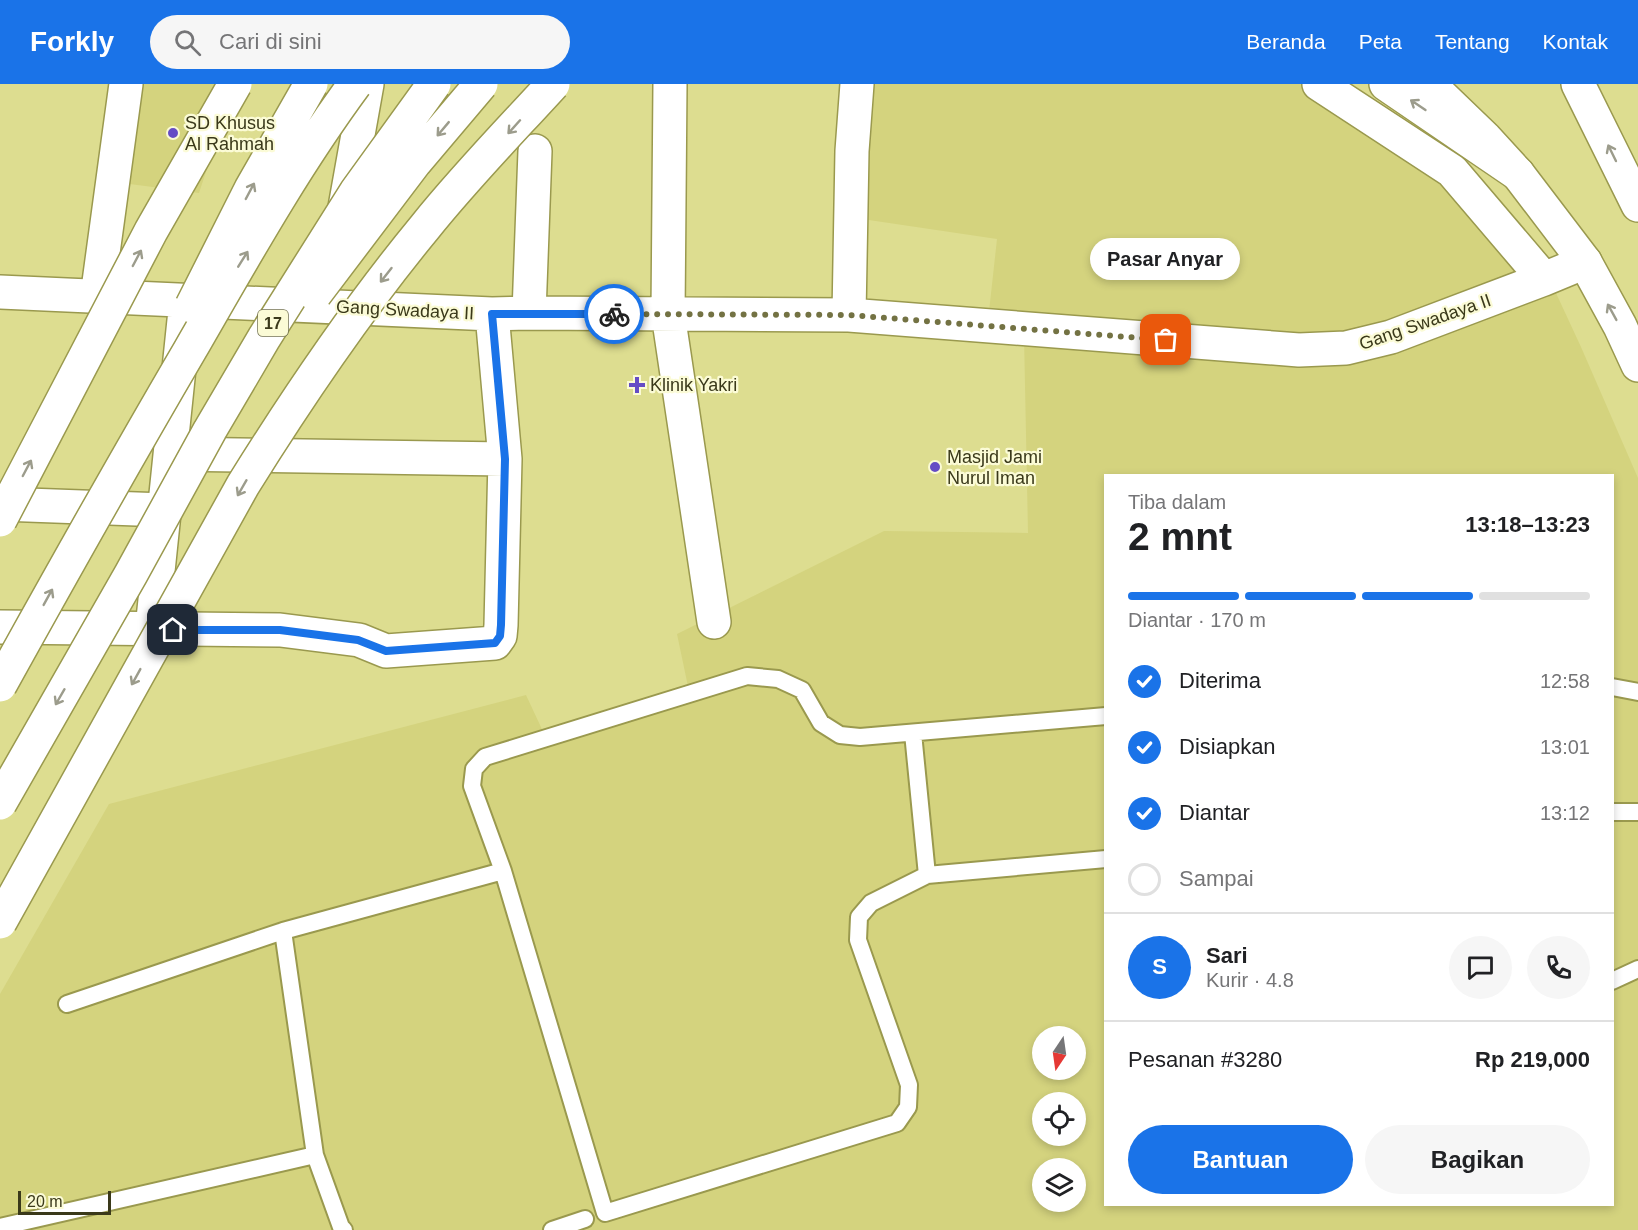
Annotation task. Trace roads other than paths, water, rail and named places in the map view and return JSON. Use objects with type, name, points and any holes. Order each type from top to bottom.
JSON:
[{"type":"main road","points":[[97,297],[126,84]]},
{"type":"main road","points":[[0,520],[151,231],[235,84]]},
{"type":"main road","points":[[76,545],[223,242],[311,84]]},
{"type":"main road","points":[[0,685],[76,545],[239,264],[307,155],[355,84]]},
{"type":"main road","points":[[328,306],[367,84]]},
{"type":"main road","name":"17","points":[[0,803],[264,338],[356,192],[434,84]]},
{"type":"main road","points":[[131,574],[179,493],[271,354],[416,162],[481,84]]},
{"type":"main road","points":[[0,922],[237,495],[286,416],[379,285],[426,225],[553,84]]},
{"type":"main road","points":[[670,84],[668,314],[714,622]]},
{"type":"main road","points":[[849,315],[852,150],[857,84]]},
{"type":"main road","points":[[1319,84],[1452,171],[1544,279]]},
{"type":"main road","points":[[1386,84],[1518,174]]},
{"type":"main road","points":[[1429,84],[1485,138],[1518,174],[1585,262],[1620,326],[1638,365]]},
{"type":"main road","points":[[1578,84],[1638,205]]},
{"type":"main road","points":[[529,312],[536,152]]},
{"type":"main road","name":"Gang Swadaya II","points":[[0,292],[492,314],[529,312],[849,315],[1276,348],[1323,349],[1346,348],[1391,337],[1585,262]]},
{"type":"main road","points":[[152,629],[186,301]]},
{"type":"main road","points":[[0,627],[280,630],[358,640],[386,651],[495,643],[500,636],[501,625],[505,459],[492,314]]},
{"type":"main road","points":[[171,454],[505,459]]},
{"type":"main road","points":[[0,504],[165,510]]},
{"type":"lane","points":[[605,1213],[503,871],[472,786],[474,769],[485,757],[747,676],[778,679],[802,690],[821,723],[840,735],[860,737],[1104,716]]},
{"type":"lane","points":[[1614,687],[1638,692]]},
{"type":"lane","points":[[913,733],[927,875]]},
{"type":"lane","points":[[1614,812],[1638,812]]},
{"type":"lane","points":[[552,1230],[587,1224],[605,1213],[897,1124],[908,1107],[909,1085],[858,940],[859,917],[871,903],[927,875],[1104,858]]},
{"type":"lane","points":[[67,1004],[283,931],[503,871]]},
{"type":"lane","points":[[283,931],[315,1155],[344,1230]]},
{"type":"lane","points":[[1614,980],[1638,969]]},
{"type":"lane","points":[[0,1227],[315,1155]]},
{"type":"place","name":"SD Khusus Al Rahmah","points":[[173,133]]},
{"type":"place","name":"Pasar Anyar","points":[[1166,340]]},
{"type":"place","name":"Klinik Yakri","points":[[637,385]]},
{"type":"place","name":"Masjid Jami Nurul Iman","points":[[935,467]]}]
